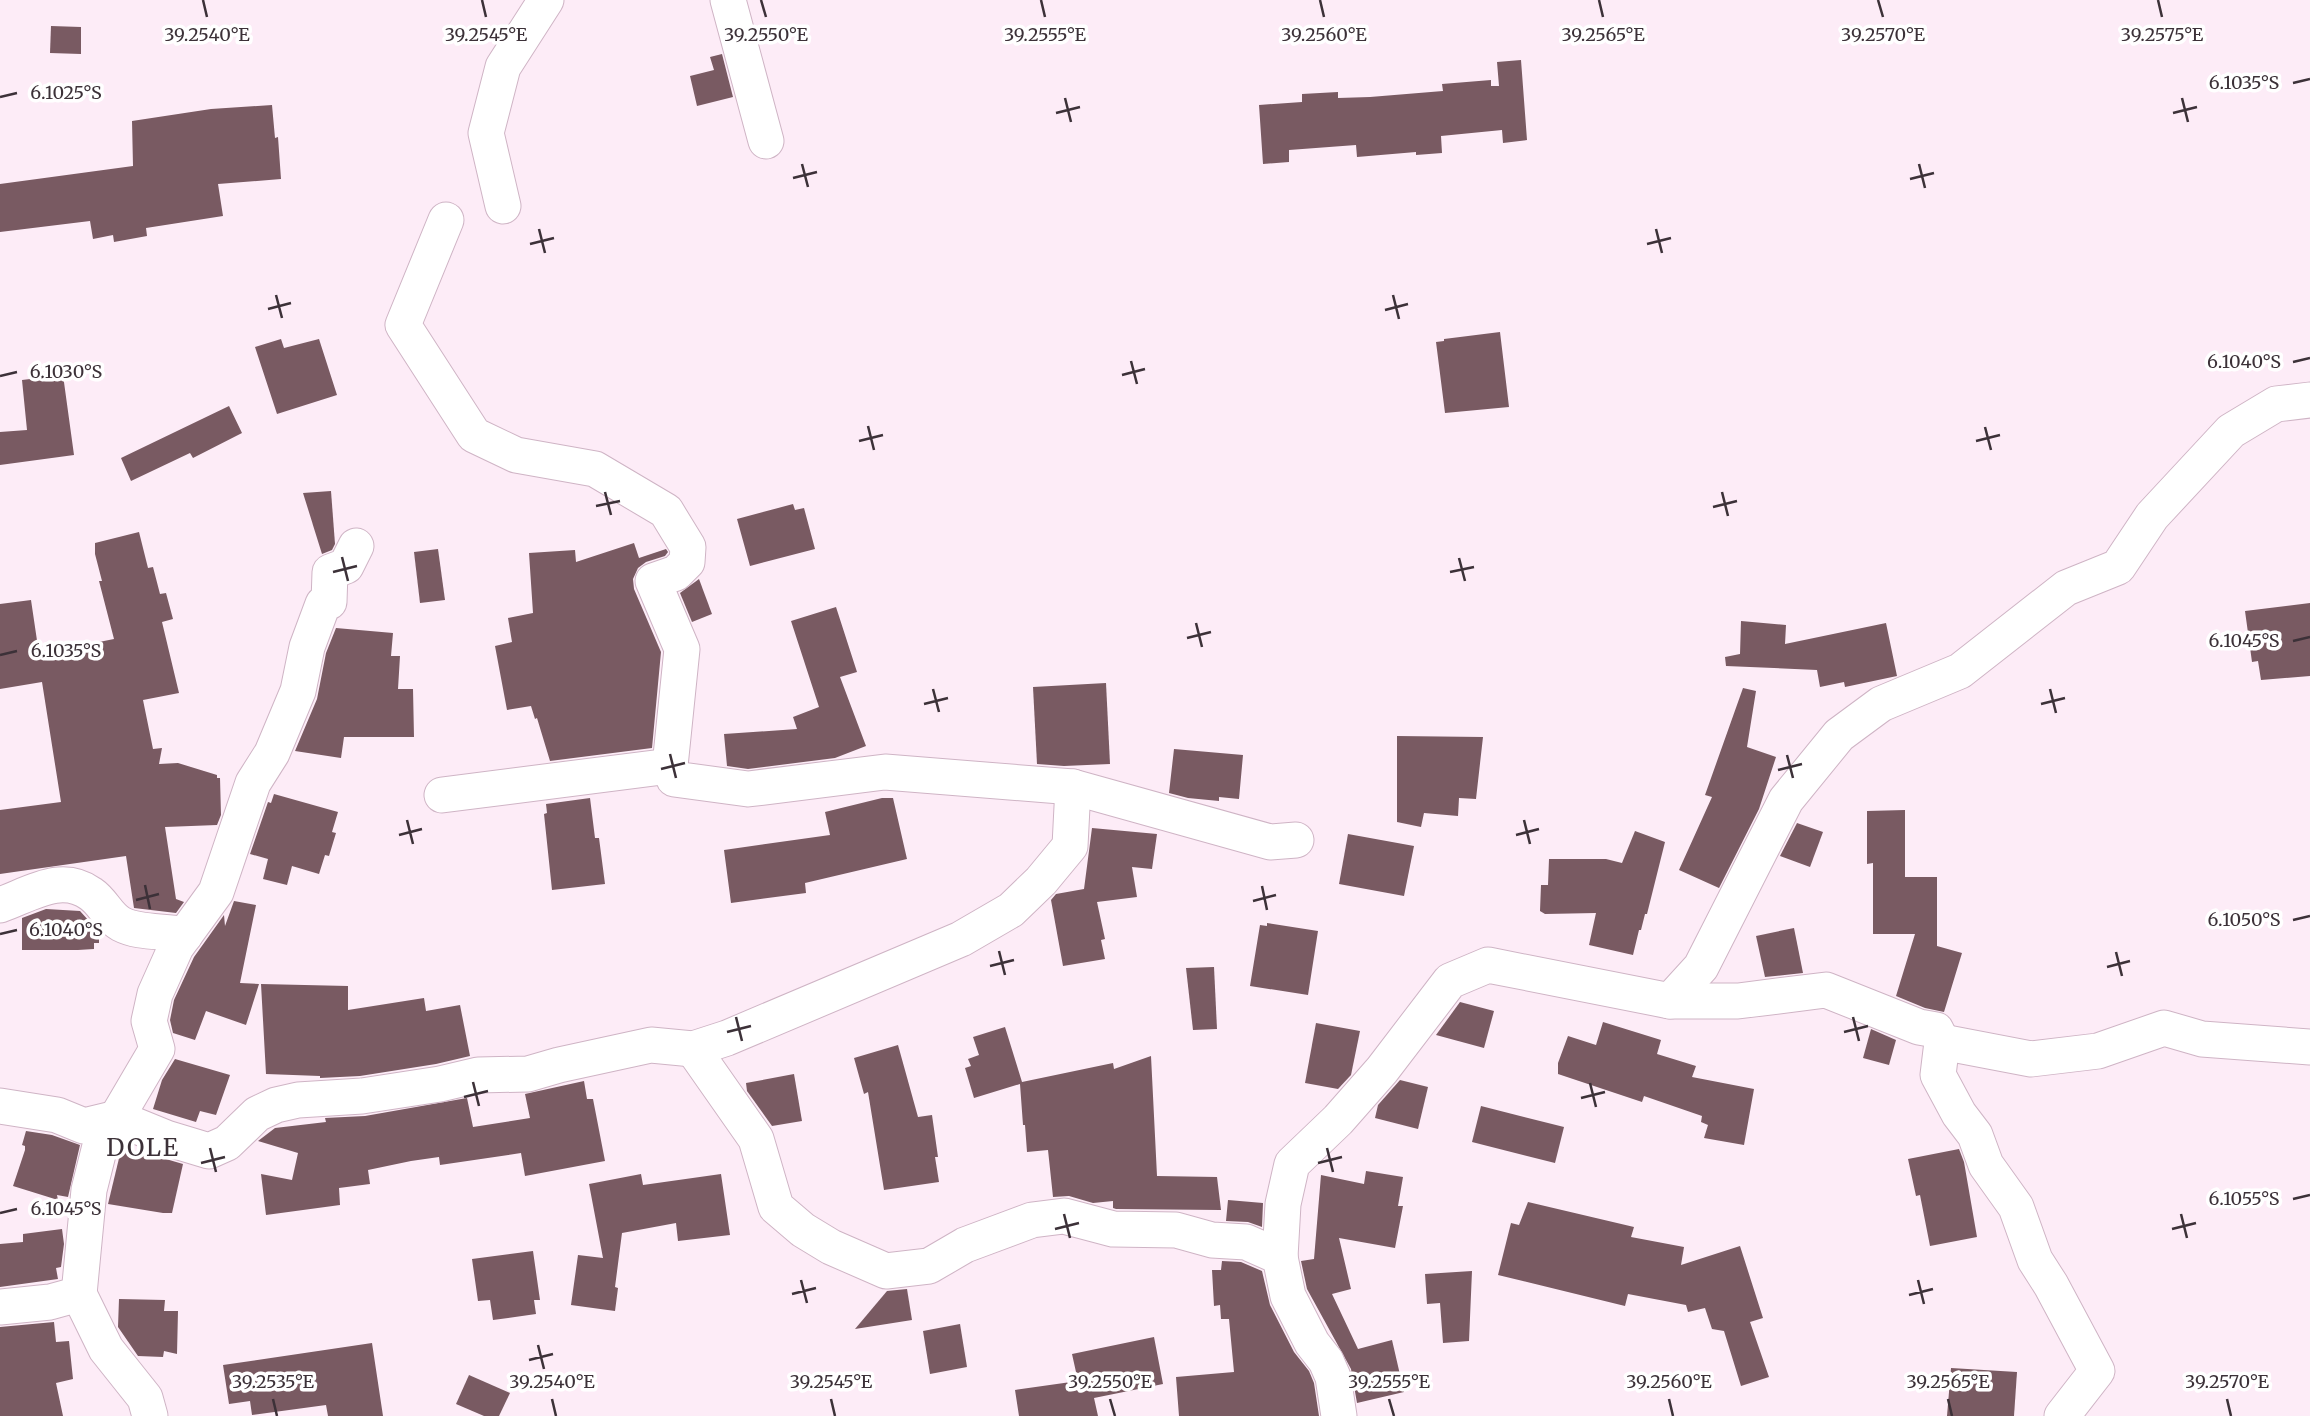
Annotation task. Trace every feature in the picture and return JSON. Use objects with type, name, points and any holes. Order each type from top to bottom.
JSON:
[{"type":"street","points":[[503,206],[486,133],[503,66],[546,0]]},
{"type":"street","points":[[728,0],[766,141]]},
{"type":"street","points":[[446,220],[402,326],[474,435],[516,454],[595,469],[666,512],[688,547],[687,562],[677,573],[653,581],[682,649],[670,766],[674,779],[748,789],[885,772],[1073,787],[1270,842],[1296,839]]},
{"type":"street","points":[[1670,1001],[1701,967],[1786,800],[1839,735],[1881,704],[1960,671],[2066,587],[2118,567],[2152,516],[2231,431],[2276,404],[2310,400]]},
{"type":"street","points":[[150,1416],[145,1398],[106,1349],[79,1294],[89,1190],[100,1146],[157,1049],[149,1021],[155,994],[176,947],[216,892],[253,783],[272,753],[298,691],[307,647],[323,604],[329,601],[330,572],[346,566],[356,546]]},
{"type":"street","points":[[442,795],[670,766]]},
{"type":"street","points":[[0,1106],[57,1115],[84,1126],[117,1118],[166,1138],[209,1151],[227,1143],[257,1114],[276,1105],[298,1100],[362,1096],[478,1075],[528,1074],[651,1045],[693,1049],[727,1038],[961,939],[1011,909],[1041,881],[1070,846],[1073,787]]},
{"type":"street","points":[[0,905],[35,890],[57,885],[74,885],[93,894],[105,911],[122,925],[185,935]]},
{"type":"street","points":[[1339,1416],[1333,1377],[1326,1361],[1312,1343],[1289,1296],[1280,1257],[1283,1204],[1292,1164],[1338,1120],[1382,1070],[1450,981],[1488,965],[1670,1001],[1738,1001],[1826,990],[1919,1027],[1936,1030],[1942,1042],[1938,1074],[1959,1114],[1975,1135],[1986,1165],[2016,1208],[2035,1260],[2097,1371],[2062,1416]]},
{"type":"street","points":[[1942,1042],[2031,1059],[2098,1051],[2164,1028],[2202,1039],[2310,1047]]},
{"type":"street","points":[[693,1049],[756,1139],[776,1208],[803,1230],[831,1247],[886,1271],[929,1266],[965,1245],[1032,1220],[1064,1216],[1113,1229],[1177,1230],[1212,1240],[1246,1242],[1280,1257]]},
{"type":"street","points":[[0,1307],[50,1302],[79,1294]]},
{"type":"building","points":[[51,26],[81,27],[81,54],[50,53]]},
{"type":"building","points":[[722,54],[733,97],[697,106],[690,76],[714,70],[710,57]]},
{"type":"building","points":[[1521,60],[1527,140],[1503,143],[1502,130],[1441,136],[1442,153],[1416,155],[1416,152],[1357,157],[1356,145],[1289,150],[1289,162],[1263,164],[1259,105],[1302,102],[1302,94],[1338,92],[1338,98],[1370,97],[1443,91],[1442,84],[1491,80],[1491,86],[1499,86],[1497,62]]},
{"type":"building","points":[[272,105],[281,179],[218,184],[223,216],[146,228],[147,236],[114,242],[113,235],[93,239],[90,221],[0,232],[0,184],[133,166],[132,121],[211,109]]},
{"type":"building","points":[[1500,332],[1509,407],[1445,413],[1436,342]]},
{"type":"building","points":[[281,339],[284,348],[319,339],[337,395],[277,414],[255,347]]},
{"type":"building","points":[[63,375],[74,455],[0,465],[0,432],[27,430],[22,380]]},
{"type":"building","points":[[229,406],[242,433],[193,458],[190,453],[131,481],[121,458]]},
{"type":"building","points":[[331,491],[335,544],[332,550],[322,554],[303,493]]},
{"type":"building","points":[[793,504],[795,510],[804,508],[815,549],[750,566],[737,519]]},
{"type":"building","points":[[139,532],[148,568],[153,567],[160,594],[166,593],[173,619],[162,622],[179,693],[143,700],[153,749],[162,748],[159,764],[178,763],[220,778],[221,815],[217,825],[165,827],[176,899],[184,902],[176,913],[134,908],[126,856],[0,874],[0,810],[61,802],[42,682],[0,689],[0,604],[31,600],[39,654],[114,639],[99,581],[102,581],[95,543]]},
{"type":"building","points":[[634,543],[639,558],[666,549],[668,552],[665,556],[646,562],[638,568],[633,579],[634,589],[661,652],[652,748],[550,761],[531,706],[507,710],[495,646],[512,642],[508,618],[533,613],[529,553],[575,550],[576,562]]},
{"type":"building","points":[[438,549],[445,600],[420,603],[414,552]]},
{"type":"building","points":[[699,579],[712,614],[692,622],[680,593]]},
{"type":"building","points":[[2310,603],[2310,676],[2261,680],[2258,661],[2252,662],[2245,611]]},
{"type":"building","points":[[836,607],[857,672],[840,677],[866,746],[835,758],[748,769],[727,766],[724,734],[797,729],[793,717],[819,707],[791,621]]},
{"type":"building","points":[[1741,621],[1786,625],[1785,644],[1886,623],[1897,676],[1845,687],[1844,682],[1820,687],[1817,670],[1726,666],[1725,657],[1740,654]]},
{"type":"building","points":[[336,628],[393,633],[391,656],[400,656],[398,689],[413,689],[414,737],[344,737],[341,758],[295,751],[317,699],[326,653]]},
{"type":"building","points":[[1106,683],[1110,764],[1037,764],[1033,687]]},
{"type":"building","points":[[1743,688],[1756,691],[1747,747],[1776,757],[1759,809],[1719,888],[1679,870],[1712,797],[1705,795]]},
{"type":"building","points":[[1397,736],[1483,737],[1476,799],[1459,798],[1458,816],[1424,813],[1421,827],[1397,822]]},
{"type":"building","points":[[1174,749],[1243,755],[1239,799],[1219,797],[1219,801],[1169,793]]},
{"type":"building","points":[[274,794],[338,812],[332,832],[336,833],[329,856],[325,855],[319,874],[292,866],[287,885],[263,879],[268,859],[250,854],[268,802],[271,803]]},
{"type":"building","points":[[590,798],[605,884],[552,890],[544,814],[547,813],[546,804]]},
{"type":"building","points":[[882,798],[893,798],[907,859],[805,883],[806,893],[731,903],[724,850],[830,835],[825,812]]},
{"type":"building","points":[[1905,810],[1905,877],[1937,877],[1937,946],[1962,953],[1944,1012],[1925,1008],[1896,996],[1915,934],[1873,934],[1873,863],[1867,864],[1867,811]]},
{"type":"building","points":[[1797,823],[1823,832],[1810,867],[1780,856]]},
{"type":"building","points":[[1092,828],[1157,834],[1152,869],[1132,867],[1137,897],[1097,902],[1105,939],[1101,940],[1105,959],[1063,966],[1051,900],[1056,894],[1084,889]]},
{"type":"building","points":[[1635,831],[1665,842],[1647,914],[1639,930],[1633,955],[1589,945],[1596,913],[1545,914],[1540,911],[1541,885],[1548,885],[1549,859],[1606,859],[1622,863]]},
{"type":"building","points":[[1348,834],[1414,846],[1404,896],[1339,884]]},
{"type":"building","points":[[234,901],[256,905],[240,983],[259,984],[246,1025],[206,1011],[195,1040],[173,1033],[170,1020],[174,1000],[194,957],[224,915],[225,926]]},
{"type":"building","points":[[46,909],[80,911],[99,932],[99,943],[94,943],[94,949],[22,950],[22,918]]},
{"type":"building","points":[[1267,923],[1318,931],[1308,995],[1250,986],[1260,925],[1267,926]]},
{"type":"building","points":[[1794,928],[1803,973],[1765,977],[1756,936]]},
{"type":"building","points":[[1214,967],[1217,1029],[1193,1030],[1186,968]]},
{"type":"building","points":[[261,984],[348,986],[348,1010],[424,998],[426,1011],[460,1005],[470,1056],[360,1076],[320,1078],[266,1074]]},
{"type":"building","points":[[1460,1002],[1494,1011],[1484,1048],[1436,1035]]},
{"type":"building","points":[[1603,1022],[1661,1040],[1657,1054],[1696,1066],[1692,1077],[1754,1089],[1744,1145],[1704,1138],[1708,1125],[1701,1122],[1702,1116],[1644,1096],[1642,1102],[1558,1074],[1558,1063],[1568,1036],[1596,1045]]},
{"type":"building","points":[[1316,1023],[1360,1031],[1351,1075],[1338,1089],[1305,1083]]},
{"type":"building","points":[[1005,1027],[1022,1082],[1113,1063],[1114,1069],[1151,1056],[1157,1176],[1217,1177],[1221,1210],[1116,1209],[1113,1208],[1113,1201],[1093,1203],[1069,1196],[1053,1197],[1048,1150],[1027,1152],[1020,1084],[974,1098],[965,1068],[971,1066],[968,1059],[979,1055],[973,1037]]},
{"type":"building","points":[[1871,1029],[1896,1040],[1889,1065],[1863,1058]]},
{"type":"building","points":[[898,1045],[918,1117],[932,1115],[939,1182],[884,1190],[868,1092],[864,1094],[854,1058]]},
{"type":"building","points":[[175,1059],[230,1075],[216,1115],[200,1111],[196,1122],[153,1109],[162,1080]]},
{"type":"building","points":[[794,1074],[802,1121],[772,1126],[747,1091],[746,1083]]},
{"type":"building","points":[[1400,1080],[1428,1087],[1418,1129],[1375,1118],[1378,1105]]},
{"type":"building","points":[[584,1081],[587,1099],[593,1099],[605,1161],[525,1176],[521,1153],[440,1165],[439,1157],[411,1161],[368,1170],[370,1184],[339,1188],[340,1205],[266,1215],[261,1174],[292,1180],[298,1153],[258,1141],[275,1128],[326,1122],[325,1118],[365,1116],[467,1098],[473,1127],[530,1118],[525,1094]]},
{"type":"building","points":[[1481,1106],[1564,1127],[1555,1163],[1472,1142]]},
{"type":"building","points":[[26,1131],[52,1135],[80,1145],[68,1197],[57,1195],[58,1200],[13,1186],[25,1150],[22,1145]]},
{"type":"building","points":[[1959,1149],[1964,1162],[1977,1237],[1930,1246],[1920,1195],[1916,1196],[1908,1159]]},
{"type":"building","points":[[121,1150],[183,1164],[172,1213],[108,1204]]},
{"type":"building","points":[[1366,1171],[1403,1177],[1398,1206],[1403,1206],[1395,1248],[1339,1238],[1351,1289],[1332,1294],[1358,1349],[1392,1340],[1404,1392],[1357,1403],[1351,1369],[1307,1289],[1301,1261],[1314,1259],[1321,1175],[1364,1184]]},
{"type":"building","points":[[641,1174],[643,1185],[721,1174],[730,1235],[678,1241],[676,1223],[622,1233],[615,1287],[618,1288],[615,1311],[571,1305],[578,1255],[603,1258],[589,1184]]},
{"type":"building","points":[[1228,1200],[1263,1203],[1262,1227],[1248,1222],[1226,1221]]},
{"type":"building","points":[[1528,1202],[1634,1227],[1631,1237],[1684,1247],[1681,1265],[1740,1246],[1763,1318],[1750,1322],[1769,1377],[1741,1386],[1724,1331],[1712,1329],[1705,1308],[1688,1312],[1686,1305],[1628,1294],[1625,1306],[1498,1275],[1511,1223],[1519,1225]]},
{"type":"building","points":[[62,1229],[64,1244],[61,1267],[56,1268],[58,1279],[0,1287],[0,1244],[23,1242],[23,1234]]},
{"type":"building","points":[[533,1251],[540,1300],[534,1300],[536,1314],[493,1320],[490,1300],[478,1301],[472,1259]]},
{"type":"building","points":[[1222,1261],[1241,1262],[1262,1271],[1270,1305],[1294,1352],[1309,1371],[1314,1383],[1319,1416],[1179,1416],[1176,1377],[1234,1372],[1229,1319],[1221,1319],[1220,1305],[1214,1306],[1212,1270],[1221,1270]]},
{"type":"building","points":[[1472,1271],[1469,1341],[1443,1343],[1440,1303],[1427,1304],[1425,1274]]},
{"type":"building","points":[[907,1289],[912,1320],[855,1329],[887,1291]]},
{"type":"building","points":[[119,1299],[165,1300],[164,1311],[178,1311],[177,1354],[164,1351],[163,1357],[138,1356],[118,1327]]},
{"type":"building","points":[[54,1322],[56,1342],[69,1341],[73,1379],[56,1383],[63,1416],[0,1416],[0,1327]]},
{"type":"building","points":[[960,1324],[967,1367],[930,1374],[923,1331]]},
{"type":"building","points":[[1154,1337],[1163,1384],[1094,1398],[1098,1416],[1019,1416],[1015,1390],[1078,1381],[1072,1354]]},
{"type":"building","points":[[372,1343],[383,1416],[328,1416],[326,1405],[252,1415],[250,1401],[229,1404],[223,1365]]},
{"type":"building","points":[[1951,1368],[2017,1372],[2014,1416],[1947,1416]]},
{"type":"building","points":[[469,1375],[510,1393],[499,1416],[484,1416],[456,1404]]},
{"type":"district","name":"DOLE","points":[[143,1147]]}]
